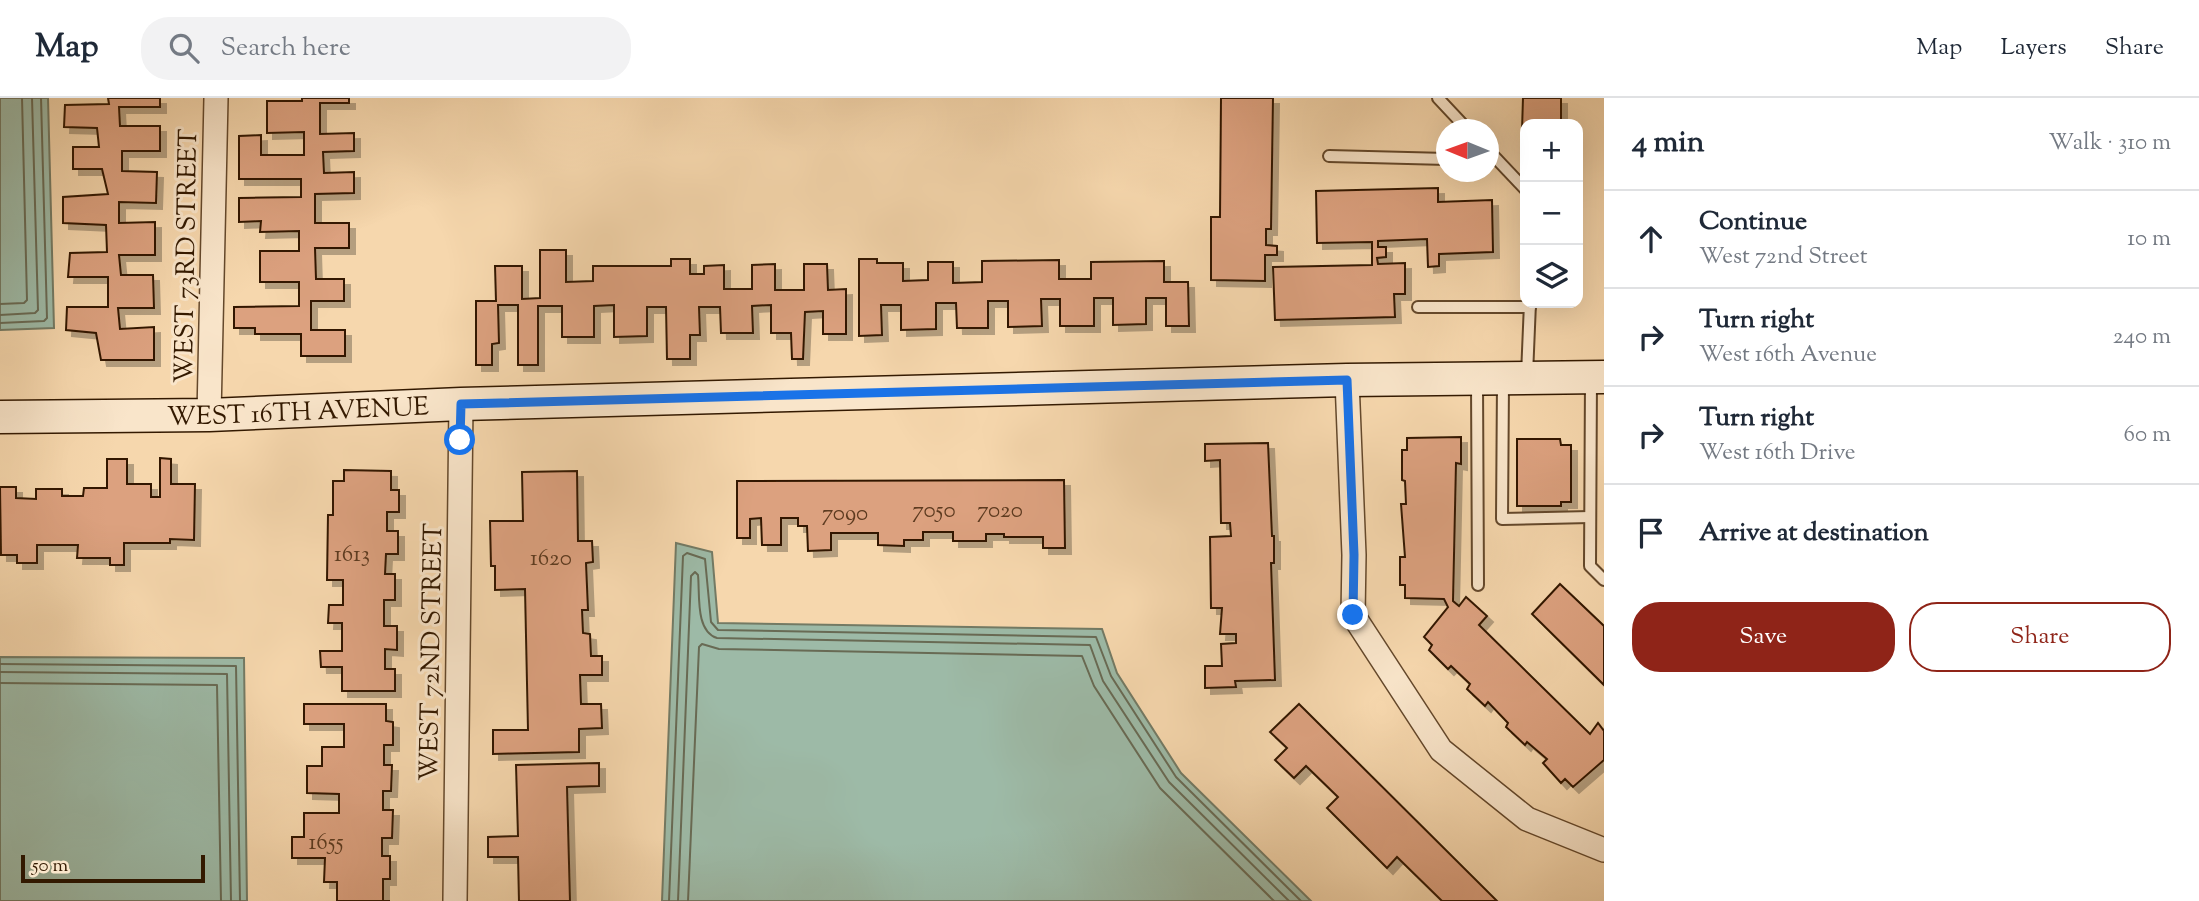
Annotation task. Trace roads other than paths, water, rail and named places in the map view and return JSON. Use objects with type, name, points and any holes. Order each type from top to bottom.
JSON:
[{"type":"street","name":"WEST 73RD STREET","points":[[209,415],[216,98]]},
{"type":"street","name":"WEST 16TH AVENUE","points":[[0,417],[209,415],[461,404],[1347,380],[1597,377]]},
{"type":"street","points":[[1347,380],[1354,555],[1353,615],[1441,750],[1527,819],[1604,850]]},
{"type":"street","name":"WEST 72ND STREET","points":[[455,901],[461,404]]},
{"type":"lane","points":[[1438,98],[1458,119]]},
{"type":"lane","points":[[1329,156],[1436,159]]},
{"type":"lane","points":[[1499,166],[1520,185]]},
{"type":"lane","points":[[1418,307],[1520,305]]},
{"type":"lane","points":[[1478,585],[1502,378],[1529,308]]},
{"type":"lane","points":[[1597,377],[1590,566],[1604,580]]},
{"type":"lane","points":[[1502,378],[1502,519],[1590,517]]},
{"type":"water","points":[[0,98],[48,98],[54,328],[0,330]]},
{"type":"water","points":[[676,543],[712,552],[718,623],[1102,629],[1117,673],[1181,773],[1311,901],[662,901]]},
{"type":"water","points":[[0,657],[244,658],[247,901],[0,901]]}]
